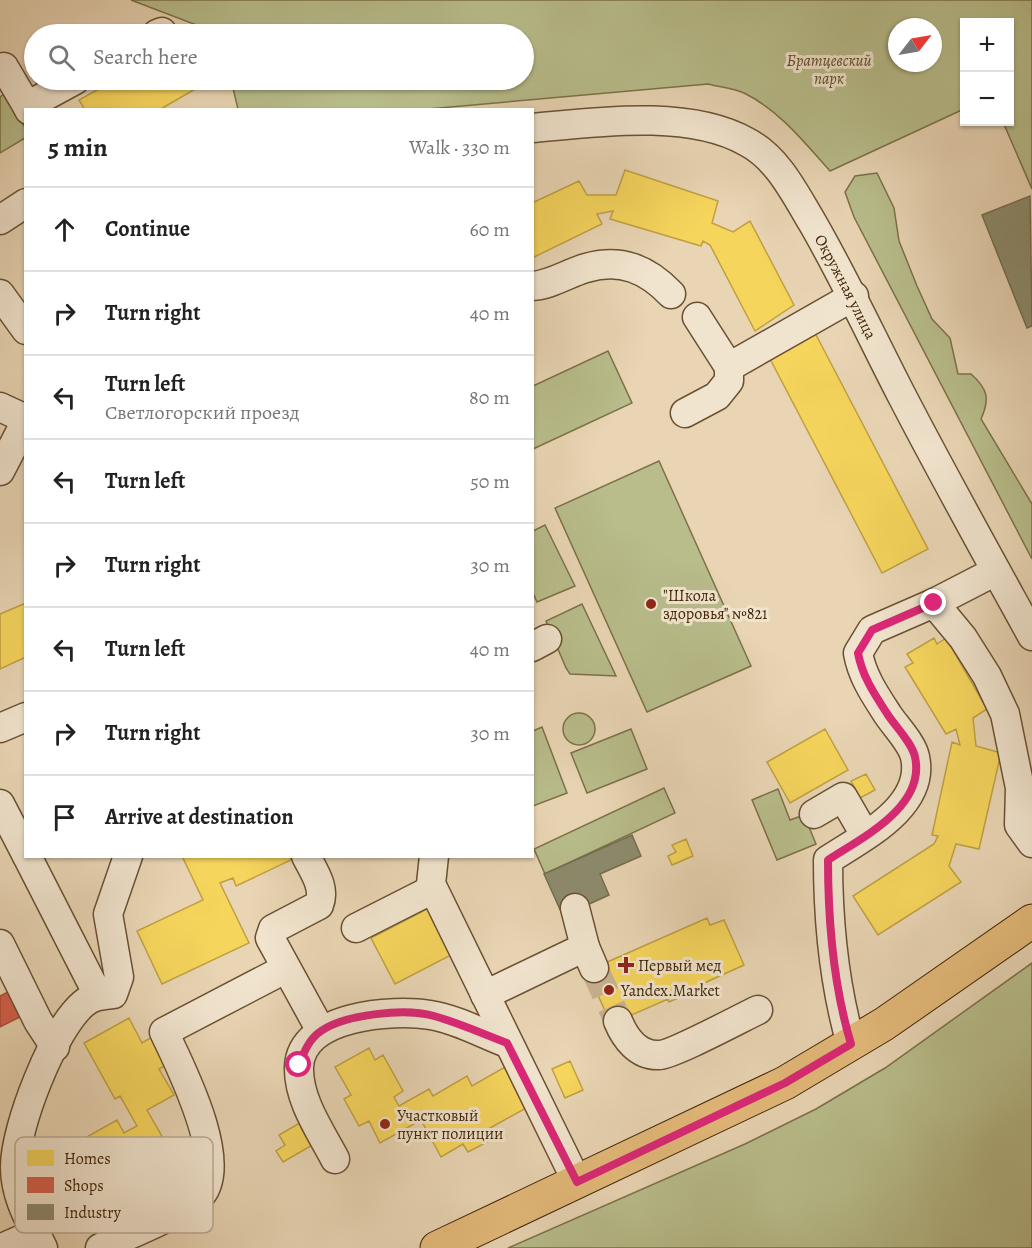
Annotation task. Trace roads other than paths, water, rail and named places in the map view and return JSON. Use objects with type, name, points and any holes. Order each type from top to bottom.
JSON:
[{"type":"main road","points":[[437,1248],[785,1083],[851,1044],[1032,921]]},
{"type":"street","points":[[0,70],[4,67],[28,108],[58,90]]},
{"type":"street","name":"Окружная улица","points":[[534,128],[662,120],[696,124],[747,142],[774,163],[793,190],[854,296],[902,396],[1032,636]]},
{"type":"street","points":[[0,220],[24,204]]},
{"type":"street","points":[[534,285],[587,268],[632,265],[649,274],[671,294]]},
{"type":"street","points":[[0,294],[24,327]]},
{"type":"street","points":[[729,368],[854,296]]},
{"type":"street","points":[[685,413],[717,396],[729,381],[729,368],[697,316]]},
{"type":"street","points":[[0,406],[24,419]]},
{"type":"street","points":[[0,471],[24,424]]},
{"type":"street","points":[[851,1044],[841,1010],[828,911],[828,860],[891,817],[906,799],[915,777],[915,756],[861,670],[858,653],[872,630],[934,603],[996,571]]},
{"type":"street","points":[[934,603],[963,638],[1005,714],[1020,788],[1019,825],[1032,843]]},
{"type":"street","points":[[0,728],[24,718]]},
{"type":"street","points":[[814,814],[843,797],[865,835]]},
{"type":"street","points":[[0,804],[24,851]]},
{"type":"street","points":[[28,858],[98,995]]},
{"type":"street","points":[[19,1137],[36,1085],[55,1047],[82,1005],[98,995],[113,994],[119,977],[108,914],[127,858]]},
{"type":"street","points":[[307,858],[322,893],[319,905],[273,929],[270,938],[321,1031]]},
{"type":"street","points":[[434,858],[431,872],[433,889],[577,1182]]},
{"type":"street","points":[[356,928],[433,889]]},
{"type":"street","points":[[485,995],[589,957],[575,908]]},
{"type":"street","points":[[0,944],[38,1022],[55,1047]]},
{"type":"street","points":[[205,1137],[204,1126],[192,1093],[164,1032],[285,969]]},
{"type":"street","points":[[618,1022],[624,1034],[641,1052],[660,1055],[758,1010]]},
{"type":"street","points":[[335,1159],[311,1113],[301,1086],[299,1065],[306,1046],[321,1031],[341,1022],[370,1015],[431,1015],[507,1043]]},
{"type":"street","points":[[100,1248],[131,1233]]},
{"type":"street","points":[[2,1248],[40,1240]]},
{"type":"tunnel","points":[[594,968],[618,1021]]},
{"type":"place","name":"\"Школа здоровья\" №821","points":[[651,604]]},
{"type":"place","name":"Первый мед","points":[[626,965]]},
{"type":"place","name":"Yandex.Market","points":[[609,990]]},
{"type":"place","name":"Участковый пункт полиции","points":[[385,1124]]},
{"type":"park label","name":"Братцевский парк","points":[[829,69]]}]
